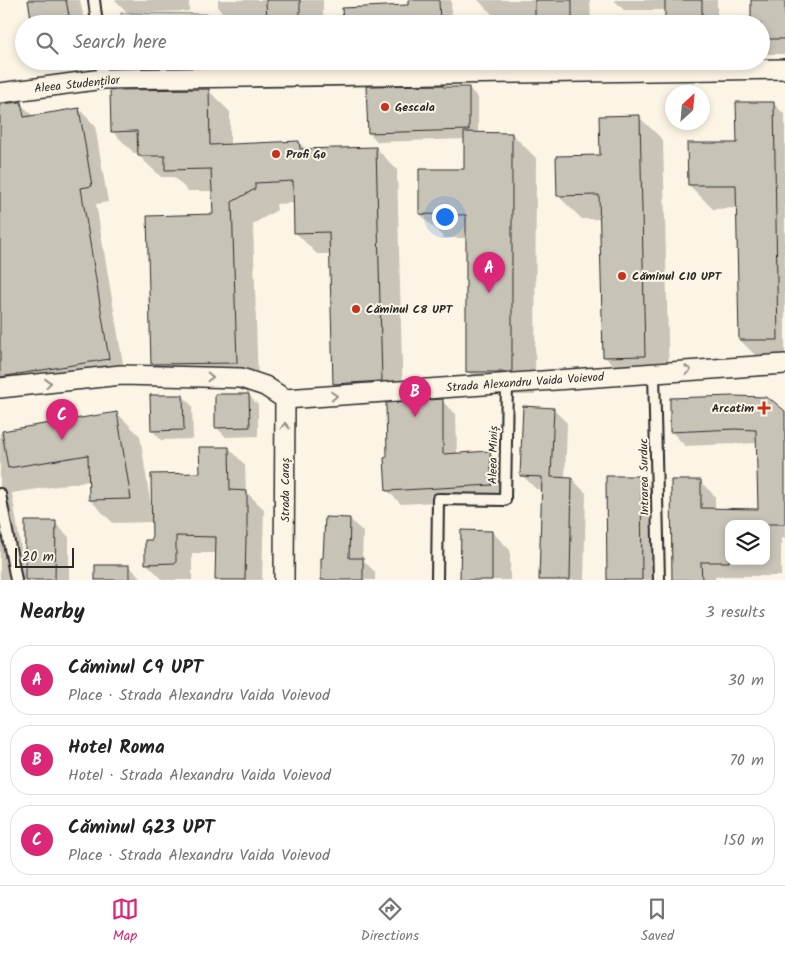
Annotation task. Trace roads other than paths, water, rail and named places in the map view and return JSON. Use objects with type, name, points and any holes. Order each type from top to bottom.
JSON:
[{"type":"street","name":"Aleea Studenților","points":[[770,69],[785,69]]},
{"type":"street","name":"Aleea Studenților","points":[[0,93],[102,70]]},
{"type":"street","name":"Strada Alexandru Vaida Voievod","points":[[285,399],[785,364]]},
{"type":"street","points":[[0,388],[121,374],[241,378],[265,386],[285,399]]},
{"type":"street","name":"Strada Caraș","points":[[284,580],[285,399]]},
{"type":"lane","points":[[94,0],[96,15]]},
{"type":"lane","name":"Intrarea Surduc","points":[[654,373],[659,580]]},
{"type":"lane","name":"Aleea Miniș","points":[[437,580],[438,499],[505,500],[507,383]]},
{"type":"lane","points":[[0,494],[16,580]]},
{"type":"place","name":"Gescala","points":[[385,107]]},
{"type":"place","name":"Profi Go","points":[[276,154]]},
{"type":"place","name":"Căminul C10 UPT","points":[[622,276]]},
{"type":"place","name":"Căminul C9 UPT","points":[[489,293]]},
{"type":"place","name":"Căminul C8 UPT","points":[[356,309]]},
{"type":"place","name":"Arcatim","points":[[764,408]]},
{"type":"place","name":"Hotel Roma","points":[[415,417]]},
{"type":"place","name":"Căminul G23 UPT","points":[[62,440]]}]
